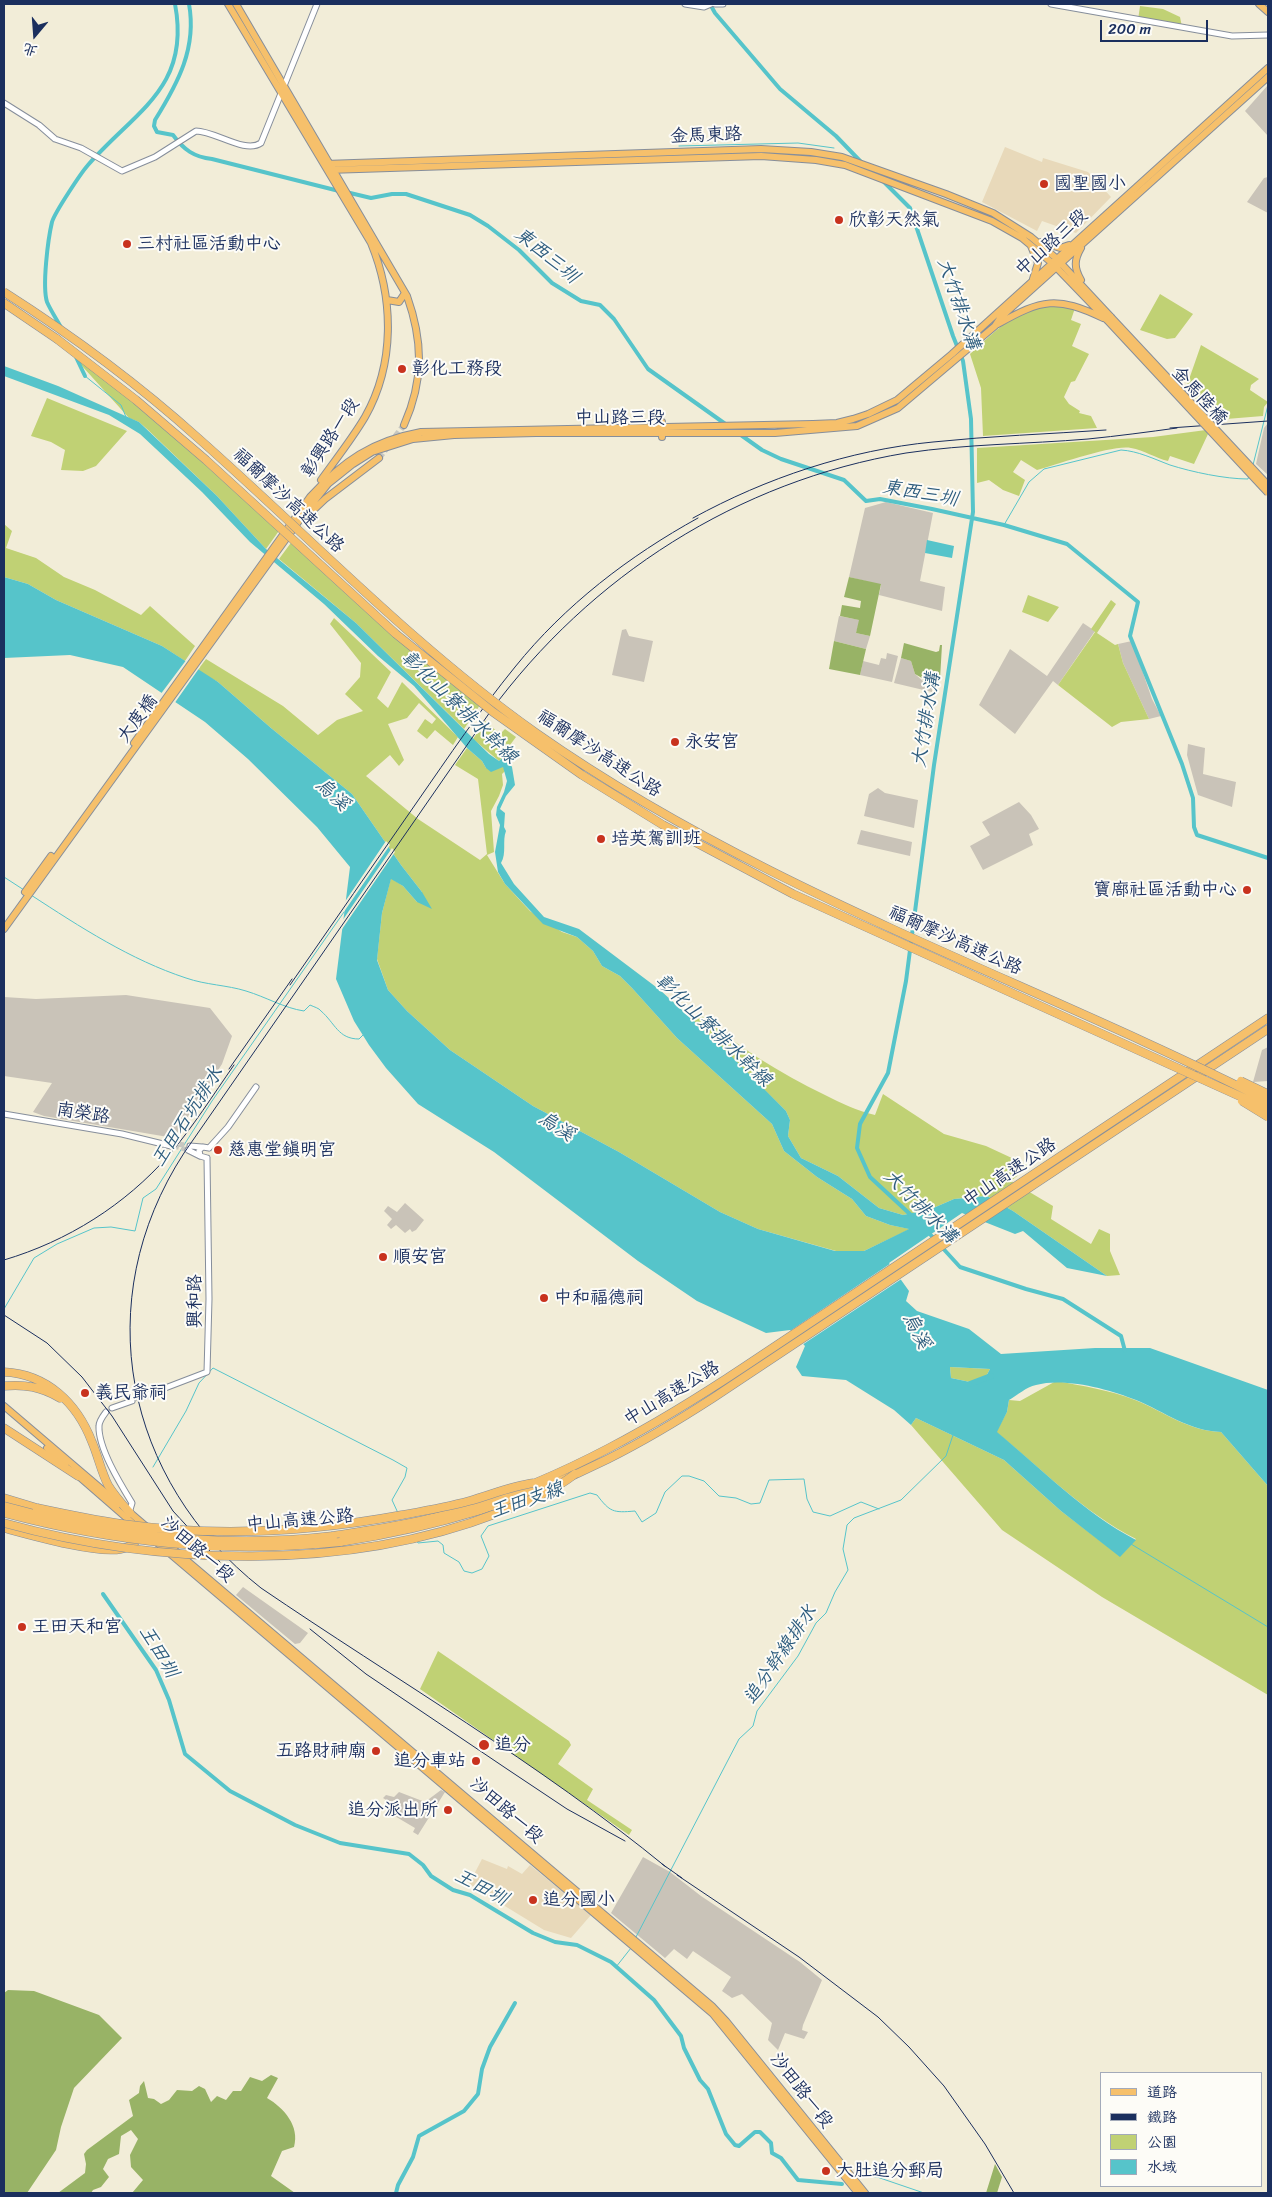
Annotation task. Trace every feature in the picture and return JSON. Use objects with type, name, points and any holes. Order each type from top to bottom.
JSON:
[{"type":"highway","name":"福爾摩沙高速公路","points":[[4,292],[60,329],[147,394],[198,438],[374,601],[436,655],[516,718],[583,765],[704,836],[816,894],[1170,1054],[1268,1101]]},
{"type":"highway","name":"福爾摩沙高速公路","points":[[4,303],[57,339],[136,400],[206,460],[368,610],[436,667],[492,712],[582,775],[663,825],[793,894],[1268,1109]]},
{"type":"highway","name":"中山高速公路","points":[[4,1506],[101,1529],[153,1537],[228,1542],[287,1540],[360,1532],[421,1521],[462,1510],[534,1483],[626,1439],[710,1390],[1268,1018]]},
{"type":"highway","name":"中山高速公路","points":[[4,1513],[95,1535],[207,1548],[294,1547],[372,1537],[430,1525],[478,1512],[575,1474],[647,1439],[713,1398],[1268,1029]]},
{"type":"highway","points":[[1170,1054],[1201,1063],[1268,1094]]},
{"type":"highway","points":[[1148,1056],[1268,1116]]},
{"type":"highway","points":[[4,1372],[24,1374],[38,1378],[55,1389],[68,1403],[77,1414],[92,1440],[108,1485],[128,1515]]},
{"type":"highway","points":[[4,1386],[16,1385],[38,1388],[68,1403]]},
{"type":"highway","points":[[4,1428],[78,1476]]},
{"type":"highway","name":"中山高速公路","points":[[4,1523],[83,1540],[153,1550],[222,1555],[299,1554],[378,1546],[437,1533],[471,1523],[548,1493],[575,1474]]},
{"type":"highway","points":[[4,1499],[37,1508],[140,1526],[186,1531],[257,1532],[316,1527],[400,1516],[449,1506],[534,1483]]},
{"type":"highway","points":[[4,1528],[49,1540],[114,1550],[129,1547],[146,1530]]},
{"type":"main road","name":"彰興路一段","points":[[228,4],[281,93],[329,167]]},
{"type":"main road","name":"彰興路一段","points":[[236,4],[344,193],[405,293],[416,321],[419,379],[404,425]]},
{"type":"main road","points":[[1258,4],[1268,12]]},
{"type":"main road","name":"中山路三段","points":[[970,343],[995,326],[1001,317],[1077,241],[1268,68]]},
{"type":"main road","name":"中山路三段","points":[[970,343],[1032,280],[1086,241],[1268,77]]},
{"type":"main road","name":"金馬東路","points":[[329,167],[761,156],[816,160],[845,165],[972,212],[999,224],[1033,243],[1057,263]]},
{"type":"main road","name":"彰興路一段","points":[[310,497],[365,417],[375,397],[384,368],[388,336],[387,300],[381,277],[370,243],[344,193]]},
{"type":"main road","points":[[1032,280],[1038,263],[1033,243],[1060,248],[1077,241]]},
{"type":"main road","points":[[1085,288],[1075,270],[1075,264],[1077,255],[1086,241]]},
{"type":"main road","points":[[1057,263],[1085,288],[1109,318]]},
{"type":"main road","points":[[1057,263],[1109,318]]},
{"type":"main road","points":[[381,277],[388,273],[398,279]]},
{"type":"main road","points":[[387,300],[399,302],[405,293]]},
{"type":"main road","points":[[995,326],[1026,309],[1057,302],[1076,306],[1109,318]]},
{"type":"main road","name":"金馬陸橋","points":[[1109,318],[1268,485]]},
{"type":"main road","name":"金馬陸橋","points":[[1109,318],[1268,493]]},
{"type":"main road","points":[[954,356],[970,343]]},
{"type":"main road","name":"中山路三段","points":[[310,497],[348,460],[383,442],[421,432],[476,430],[662,430],[775,435],[841,429],[873,420],[898,408],[954,356]]},
{"type":"main road","name":"中山路三段","points":[[294,524],[328,484],[348,468],[372,452],[413,438],[454,435],[662,430],[775,423],[837,423],[868,414],[897,400],[954,356]]},
{"type":"main road","points":[[775,423],[775,435]]},
{"type":"main road","name":"彰興路一段","points":[[294,524],[379,458]]},
{"type":"main road","points":[[294,524],[310,497]]},
{"type":"main road","name":"大度橋","points":[[4,922],[294,524]]},
{"type":"main road","name":"大度橋","points":[[4,929],[294,524]]},
{"type":"main road","name":"沙田路一段","points":[[4,1406],[128,1515],[551,1873],[712,2006],[866,2193]]},
{"type":"main road","name":"沙田路一段","points":[[4,1412],[78,1476],[128,1515]]},
{"type":"main road","name":"沙田路一段","points":[[551,1873],[713,2014],[858,2193]]},
{"type":"street","points":[[4,103],[39,125],[55,139],[92,155],[122,171],[155,157],[200,131],[246,145],[257,146],[261,143],[317,4]]},
{"type":"street","points":[[685,4],[704,7],[713,4],[723,4]]},
{"type":"street","points":[[1050,4],[1232,36],[1268,35]]},
{"type":"street","points":[[209,1148],[228,1127],[256,1087]]},
{"type":"street","name":"南榮路","points":[[4,1114],[171,1144]]},
{"type":"street","points":[[202,1147],[209,1148],[211,1153],[207,1158],[200,1156],[189,1148],[202,1147]]},
{"type":"street","points":[[200,1156],[199,1152],[202,1147]]},
{"type":"street","name":"興和路","points":[[139,1398],[205,1374],[208,1370],[209,1244],[207,1158]]},
{"type":"street","points":[[112,1408],[132,1401]]},
{"type":"street","points":[[106,1412],[99,1425],[100,1433],[121,1488],[132,1503],[128,1515]]},
{"type":"shaded area","points":[[1268,85],[1268,136],[1245,111]]},
{"type":"shaded area","name":"國聖國小","points":[[1005,147],[1042,162],[1043,158],[1088,172],[1111,197],[1076,233],[1042,221],[1037,231],[982,202]]},
{"type":"shaded area","points":[[1268,177],[1268,213],[1247,202],[1264,178]]},
{"type":"shaded area","points":[[1268,423],[1268,475],[1256,464],[1264,428]]},
{"type":"shaded area","points":[[886,502],[933,513],[920,581],[945,587],[942,611],[879,595],[881,585],[849,577],[865,508]]},
{"type":"shaded area","points":[[839,616],[860,620],[856,633],[870,636],[866,649],[834,641]]},
{"type":"shaded area","points":[[1083,623],[1095,631],[1058,685],[1053,681],[1015,734],[979,705],[1010,649],[1047,676]]},
{"type":"shaded area","points":[[626,629],[629,636],[653,641],[644,682],[612,675],[622,630]]},
{"type":"shaded area","points":[[1132,641],[1152,699],[1161,716],[1149,719],[1123,663],[1118,644]]},
{"type":"shaded area","points":[[887,653],[898,656],[892,682],[860,675],[863,661],[879,665],[881,658],[886,659]]},
{"type":"shaded area","points":[[901,658],[911,661],[915,674],[924,682],[932,681],[932,692],[894,683]]},
{"type":"shaded area","points":[[1188,744],[1205,748],[1203,774],[1236,782],[1232,807],[1198,795],[1187,755]]},
{"type":"shaded area","points":[[878,788],[885,793],[918,800],[914,828],[864,816],[869,794]]},
{"type":"shaded area","points":[[1019,802],[1031,815],[1039,829],[1029,834],[1033,845],[983,870],[970,846],[990,835],[982,822]]},
{"type":"shaded area","points":[[861,830],[912,842],[910,856],[857,844]]},
{"type":"shaded area","points":[[126,995],[210,1008],[232,1036],[222,1064],[174,1138],[44,1116],[33,1112],[52,1083],[4,1076],[4,997],[36,999]]},
{"type":"shaded area","points":[[1268,1047],[1268,1081],[1253,1082],[1262,1050]]},
{"type":"shaded area","points":[[405,1203],[424,1220],[416,1230],[412,1232],[410,1229],[405,1233],[396,1225],[391,1229],[387,1225],[392,1219],[384,1211],[388,1206],[397,1212]]},
{"type":"shaded area","points":[[243,1587],[308,1633],[300,1643],[295,1644],[236,1595]]},
{"type":"shaded area","points":[[441,1790],[445,1792],[418,1835],[413,1832],[415,1828],[393,1815],[391,1803],[383,1798],[386,1795],[394,1797],[399,1792],[425,1802]]},
{"type":"shaded area","points":[[643,1857],[670,1872],[701,1896],[800,1962],[822,1980],[803,2025],[802,2030],[808,2032],[804,2039],[785,2033],[778,2050],[768,2040],[772,2023],[742,1994],[732,1998],[722,1991],[731,1977],[693,1951],[687,1959],[674,1949],[665,1958],[611,1913]]},
{"type":"shaded area","name":"追分國小","points":[[482,1859],[507,1869],[508,1866],[522,1874],[530,1865],[591,1915],[571,1938],[544,1930],[469,1884]]},
{"type":"green space","points":[[1140,6],[1163,9],[1180,17],[1182,27],[1138,20]]},
{"type":"green space","points":[[1160,294],[1193,314],[1175,338],[1167,339],[1140,330]]},
{"type":"green space","points":[[1054,305],[1075,308],[1071,320],[1081,324],[1072,346],[1089,354],[1064,397],[1069,404],[1080,411],[1079,413],[1091,416],[1097,428],[983,436],[981,388],[970,354],[998,329],[1017,316],[1028,311]]},
{"type":"green space","points":[[1201,345],[1259,379],[1251,385],[1250,390],[1268,402],[1264,407],[1263,416],[1214,420],[1186,388]]},
{"type":"green space","points":[[73,356],[123,388],[281,528],[266,549],[217,496],[147,429],[139,422],[129,418]]},
{"type":"green space","points":[[47,398],[127,431],[96,466],[83,471],[61,470],[65,450],[51,442],[31,436]]},
{"type":"green space","points":[[1206,430],[1208,434],[1194,464],[1170,456],[1168,461],[1136,449],[1123,448],[1099,452],[1037,470],[1021,460],[1013,472],[1025,480],[1019,496],[1003,490],[989,480],[977,483],[977,448],[1153,437]]},
{"type":"green space","points":[[4,524],[12,531],[6,548],[36,558],[64,577],[95,590],[141,615],[150,606],[195,646],[185,661],[162,646],[56,600],[28,584],[4,577]]},
{"type":"green space","points":[[293,540],[480,705],[464,729],[356,623],[279,559]]},
{"type":"green space","points":[[849,577],[881,584],[870,636],[856,633],[859,620],[840,616],[842,605],[860,608],[861,601],[844,597]]},
{"type":"green space","points":[[1028,595],[1059,607],[1048,622],[1022,612]]},
{"type":"green space","points":[[1111,600],[1116,604],[1097,633],[1115,645],[1118,644],[1123,663],[1149,719],[1121,722],[1112,727],[1058,685],[1095,632],[1091,629]]},
{"type":"green space","points":[[334,618],[391,672],[377,698],[388,708],[402,682],[458,737],[453,745],[435,730],[427,739],[417,731],[425,719],[432,724],[436,719],[419,703],[407,718],[388,724],[404,760],[399,766],[390,755],[366,776],[418,819],[480,860],[487,854],[478,779],[455,765],[467,748],[482,761],[486,768],[503,766],[505,771],[502,774],[503,785],[491,811],[494,852],[487,855],[505,884],[530,911],[562,932],[577,937],[593,951],[602,966],[620,976],[677,1038],[772,1124],[784,1151],[817,1177],[852,1199],[866,1216],[890,1225],[910,1229],[864,1251],[836,1251],[758,1229],[720,1212],[619,1152],[533,1106],[450,1050],[407,1011],[388,990],[377,959],[382,913],[391,878],[403,886],[417,902],[422,892],[352,794],[218,682],[197,671],[206,659],[283,706],[318,735],[337,720],[363,711],[345,694],[360,677],[361,663],[330,624]]},
{"type":"green space","points":[[834,641],[866,649],[860,675],[829,669]]},
{"type":"green space","points":[[904,643],[936,652],[939,651],[940,645],[942,645],[940,679],[924,682],[922,678],[915,674],[911,661],[901,658]]},
{"type":"green space","points":[[485,721],[500,734],[505,729],[516,737],[510,745],[512,749],[499,761],[473,739]]},
{"type":"green space","points":[[698,1013],[728,1037],[759,1058],[791,1078],[843,1104],[875,1115],[883,1094],[944,1134],[986,1146],[1029,1166],[1011,1181],[1053,1206],[1051,1219],[1091,1244],[1099,1229],[1110,1234],[1110,1251],[1120,1275],[1107,1276],[1013,1211],[987,1196],[954,1199],[931,1209],[903,1215],[879,1208],[838,1176],[801,1158],[788,1136],[790,1120],[786,1111],[694,1021]]},
{"type":"green space","points":[[950,1367],[990,1369],[983,1382],[970,1382],[951,1378]]},
{"type":"green space","points":[[1056,1381],[1116,1394],[1135,1400],[1187,1425],[1221,1432],[1268,1486],[1268,1695],[1102,1597],[1002,1530],[911,1425],[916,1418],[1004,1460],[1061,1511],[1120,1556],[1136,1539],[1098,1516],[996,1432],[1007,1412],[1009,1400],[1020,1401]]},
{"type":"green space","points":[[438,1651],[569,1741],[571,1745],[558,1764],[593,1789],[587,1800],[632,1830],[629,1835],[420,1689]]},
{"type":"green space","points":[[8,1990],[34,1991],[99,2015],[122,2038],[74,2088],[61,2127],[56,2150],[27,2193],[4,2193],[4,1993]]},
{"type":"green space","points":[[271,2075],[278,2078],[267,2098],[285,2112],[293,2125],[295,2139],[294,2147],[282,2151],[271,2176],[295,2193],[132,2193],[143,2180],[131,2167],[130,2155],[138,2139],[131,2130],[121,2136],[119,2154],[108,2159],[103,2169],[109,2177],[101,2187],[93,2190],[91,2193],[58,2193],[85,2173],[84,2154],[87,2150],[133,2116],[129,2100],[139,2093],[140,2086],[144,2081],[148,2098],[154,2099],[161,2104],[169,2100],[177,2090],[192,2091],[199,2086],[205,2089],[211,2102],[217,2096],[226,2100],[233,2091],[241,2091],[250,2077],[262,2081]]},
{"type":"green space","points":[[995,2164],[1002,2177],[997,2193],[986,2193]]},
{"type":"water","points":[[4,366],[58,386],[139,422],[217,496],[266,549],[356,623],[489,754],[499,761],[512,749],[513,752],[508,760],[512,767],[515,785],[506,796],[500,809],[505,813],[504,827],[506,831],[504,855],[501,863],[514,884],[544,917],[579,929],[660,990],[718,1043],[786,1111],[790,1120],[788,1136],[801,1158],[838,1176],[879,1208],[903,1215],[931,1209],[954,1199],[987,1196],[1013,1211],[1107,1276],[1067,1268],[1023,1231],[1015,1234],[962,1213],[889,1263],[909,1291],[906,1301],[917,1311],[969,1329],[1001,1354],[1095,1348],[1150,1348],[1268,1390],[1268,1486],[1221,1432],[1209,1431],[1188,1425],[1136,1400],[1100,1388],[1060,1382],[1036,1385],[1025,1389],[1009,1400],[1007,1412],[997,1432],[1081,1504],[1098,1517],[1136,1540],[1120,1557],[1061,1511],[1004,1460],[916,1418],[911,1425],[894,1410],[846,1380],[802,1376],[796,1367],[805,1346],[790,1330],[766,1333],[697,1301],[638,1261],[494,1152],[418,1104],[386,1068],[369,1045],[354,1021],[336,979],[350,867],[317,827],[248,759],[205,722],[123,667],[70,655],[4,658],[4,577],[28,584],[56,600],[162,646],[218,682],[352,794],[432,909],[417,902],[403,886],[391,879],[382,913],[377,960],[388,990],[407,1011],[450,1050],[533,1106],[619,1152],[720,1212],[758,1229],[835,1251],[864,1251],[909,1229],[890,1225],[866,1216],[852,1199],[817,1177],[784,1151],[772,1124],[677,1038],[620,976],[602,966],[593,951],[577,937],[543,924],[505,884],[498,872],[495,852],[500,825],[496,815],[497,807],[507,781],[503,767],[491,772],[486,768],[482,761],[467,748],[414,686],[378,656],[324,604],[250,542],[202,492],[140,434],[109,415],[4,376]],"holes":[[[950,1367],[990,1369],[983,1382],[970,1382],[951,1378]]]},
{"type":"water","points":[[927,540],[954,546],[952,558],[925,553]]},
{"type":"pier","points":[[187,659],[200,667],[174,704],[160,695]]},
{"type":"pier","points":[[386,841],[390,845],[341,916],[342,906]]},
{"type":"pier","points":[[392,848],[395,852],[338,935],[340,924]]},
{"type":"pier","points":[[921,1243],[892,1264],[903,1278],[802,1345],[789,1332],[787,1333]]},
{"type":"waterway","name":"彰化山寮排水幹線","points":[[62,329],[47,302],[45,285],[46,262],[52,222],[68,193],[88,165],[155,96],[167,78],[175,57],[178,33],[175,4]]},
{"type":"waterway","name":"東西三圳","points":[[189,4],[191,20],[188,50],[178,79],[155,120],[154,126],[157,132],[173,135],[185,149],[200,157],[339,191]]},
{"type":"waterway","name":"大竹排水溝","points":[[710,4],[715,13],[780,89],[836,136],[863,164]]},
{"type":"waterway","points":[[679,146],[798,143],[834,148]]},
{"type":"waterway","name":"大竹排水溝","points":[[884,182],[910,208],[963,361],[971,419],[973,512],[934,765],[906,981],[888,1073],[860,1124],[857,1148],[870,1177],[912,1216]]},
{"type":"waterway","name":"東西三圳","points":[[346,192],[371,198],[392,194],[406,194],[470,215],[488,226],[519,250],[552,283],[581,301],[600,305],[614,319],[648,369],[762,450],[781,459],[844,480],[866,501],[880,499],[932,509],[1004,525],[1067,544],[1138,602],[1130,636],[1182,764],[1193,798],[1194,827],[1197,835],[1268,858]]},
{"type":"waterway","name":"彰化山寮排水幹線","points":[[75,355],[85,376]]},
{"type":"waterway","points":[[85,376],[121,405],[126,417]]},
{"type":"waterway","points":[[1253,465],[1268,405]]},
{"type":"waterway","points":[[1004,525],[1029,482],[1044,469],[1121,450],[1209,475],[1248,479],[1249,475]]},
{"type":"waterway","points":[[4,877],[24,890]]},
{"type":"waterway","points":[[31,895],[106,942],[166,971],[209,984],[246,991],[297,1010],[304,1011],[310,1005],[318,1008],[337,1030],[346,1036],[359,1039],[363,1035]]},
{"type":"waterway","name":"王田石坑排水","points":[[4,1309],[34,1258],[57,1244],[94,1228],[111,1227],[135,1231],[143,1198],[156,1189],[212,1101],[344,912]]},
{"type":"waterway","name":"大竹排水溝","points":[[928,1232],[960,1267],[1063,1299],[1121,1336],[1125,1351]]},
{"type":"waterway","name":"王田支線","points":[[153,1467],[186,1411],[199,1383],[213,1368],[407,1468],[405,1477],[392,1500],[398,1513]]},
{"type":"waterway","name":"烏溪","points":[[970,1384],[991,1376]]},
{"type":"waterway","name":"追分幹線排水","points":[[636,1937],[739,1739],[753,1726],[757,1711],[798,1656],[816,1623],[826,1613],[835,1592],[848,1570],[843,1549],[847,1525],[854,1518],[901,1500],[946,1456],[953,1435]]},
{"type":"waterway","name":"王田支線","points":[[417,1541],[418,1543],[438,1541],[443,1545],[444,1553],[459,1562],[464,1571],[472,1573],[482,1569],[489,1556],[481,1536],[488,1526],[590,1493],[597,1495],[605,1505],[613,1510],[622,1512],[635,1511],[642,1522],[656,1513],[665,1492],[682,1476],[689,1476],[704,1481],[719,1496],[736,1498],[751,1504],[760,1503],[769,1480],[804,1479],[807,1499],[813,1512],[830,1516],[861,1502],[879,1509]]},
{"type":"waterway","points":[[1131,1544],[1268,1627]]},
{"type":"waterway","name":"王田圳","points":[[103,1594],[156,1670],[169,1700],[185,1754],[230,1791],[295,1825],[340,1843],[409,1854],[423,1865],[431,1876],[453,1890],[470,1895],[533,1933],[555,1942],[577,1945],[611,1962],[654,2000],[681,2036],[684,2048],[700,2080],[708,2089],[726,2134],[735,2145],[739,2146],[755,2132],[760,2132],[771,2143],[772,2153],[781,2158],[798,2180],[842,2184]]},
{"type":"waterway","name":"追分幹線排水","points":[[616,1967],[631,1948]]},
{"type":"waterway","points":[[396,2193],[398,2185],[413,2157],[419,2136],[464,2111],[478,2094],[482,2069],[490,2047],[515,2003]]},
{"type":"waterway","points":[[869,2176],[924,2193]]},
{"type":"tunnel","points":[[379,458],[404,425]]},
{"type":"tunnel","points":[[172,1143],[190,1146]]},
{"type":"tunnel","points":[[174,1146],[188,1150]]},
{"type":"railway","points":[[1170,428],[1268,421]]},
{"type":"railway","points":[[666,1867],[618,1829],[518,1757],[261,1588],[214,1544],[178,1495],[151,1442],[135,1385],[130,1327],[136,1268],[154,1210],[184,1153],[490,712],[530,663],[574,618],[621,578],[672,542],[727,511],[784,486],[844,467],[906,453],[929,450],[1088,439],[1177,428]]},
{"type":"railway","points":[[693,518],[749,490],[779,478],[839,459],[870,452],[954,440],[1106,430]]},
{"type":"railway","points":[[290,985],[465,733],[534,644],[577,603],[623,565],[698,518]]},
{"type":"railway","points":[[229,1069],[292,979]]},
{"type":"railway","points":[[4,1260],[51,1243],[73,1232],[134,1190],[178,1144],[234,1065]]},
{"type":"railway","points":[[4,1315],[47,1343],[82,1377],[112,1416],[173,1511],[220,1562]]},
{"type":"railway","points":[[310,1629],[366,1674],[507,1769],[567,1809],[625,1841]]},
{"type":"railway","points":[[662,1864],[682,1878]]},
{"type":"railway","points":[[677,1875],[799,1957],[878,2017],[909,2047],[944,2086],[985,2144],[1014,2193]]},
{"type":"place","name":"國聖國小","points":[[1044,184]]},
{"type":"place","name":"欣彰天然氣","points":[[839,220]]},
{"type":"place","name":"三村社區活動中心","points":[[127,244]]},
{"type":"place","name":"彰化工務段","points":[[402,369]]},
{"type":"place","name":"永安宮","points":[[675,742]]},
{"type":"place","name":"培英駕訓班","points":[[601,839]]},
{"type":"place","name":"寶廍社區活動中心","points":[[1247,890]]},
{"type":"place","name":"慈惠堂鎮明宮","points":[[218,1150]]},
{"type":"place","name":"順安宮","points":[[383,1257]]},
{"type":"place","name":"中和福德祠","points":[[544,1298]]},
{"type":"place","name":"義民爺祠","points":[[85,1393]]},
{"type":"place","name":"王田天和宮","points":[[22,1627]]},
{"type":"place","name":"追分","points":[[484,1745]]},
{"type":"place","name":"五路財神廟","points":[[376,1751]]},
{"type":"place","name":"追分車站","points":[[476,1761]]},
{"type":"place","name":"追分派出所","points":[[448,1810]]},
{"type":"place","name":"追分國小","points":[[533,1900]]},
{"type":"place","name":"大肚追分郵局","points":[[826,2171]]}]
